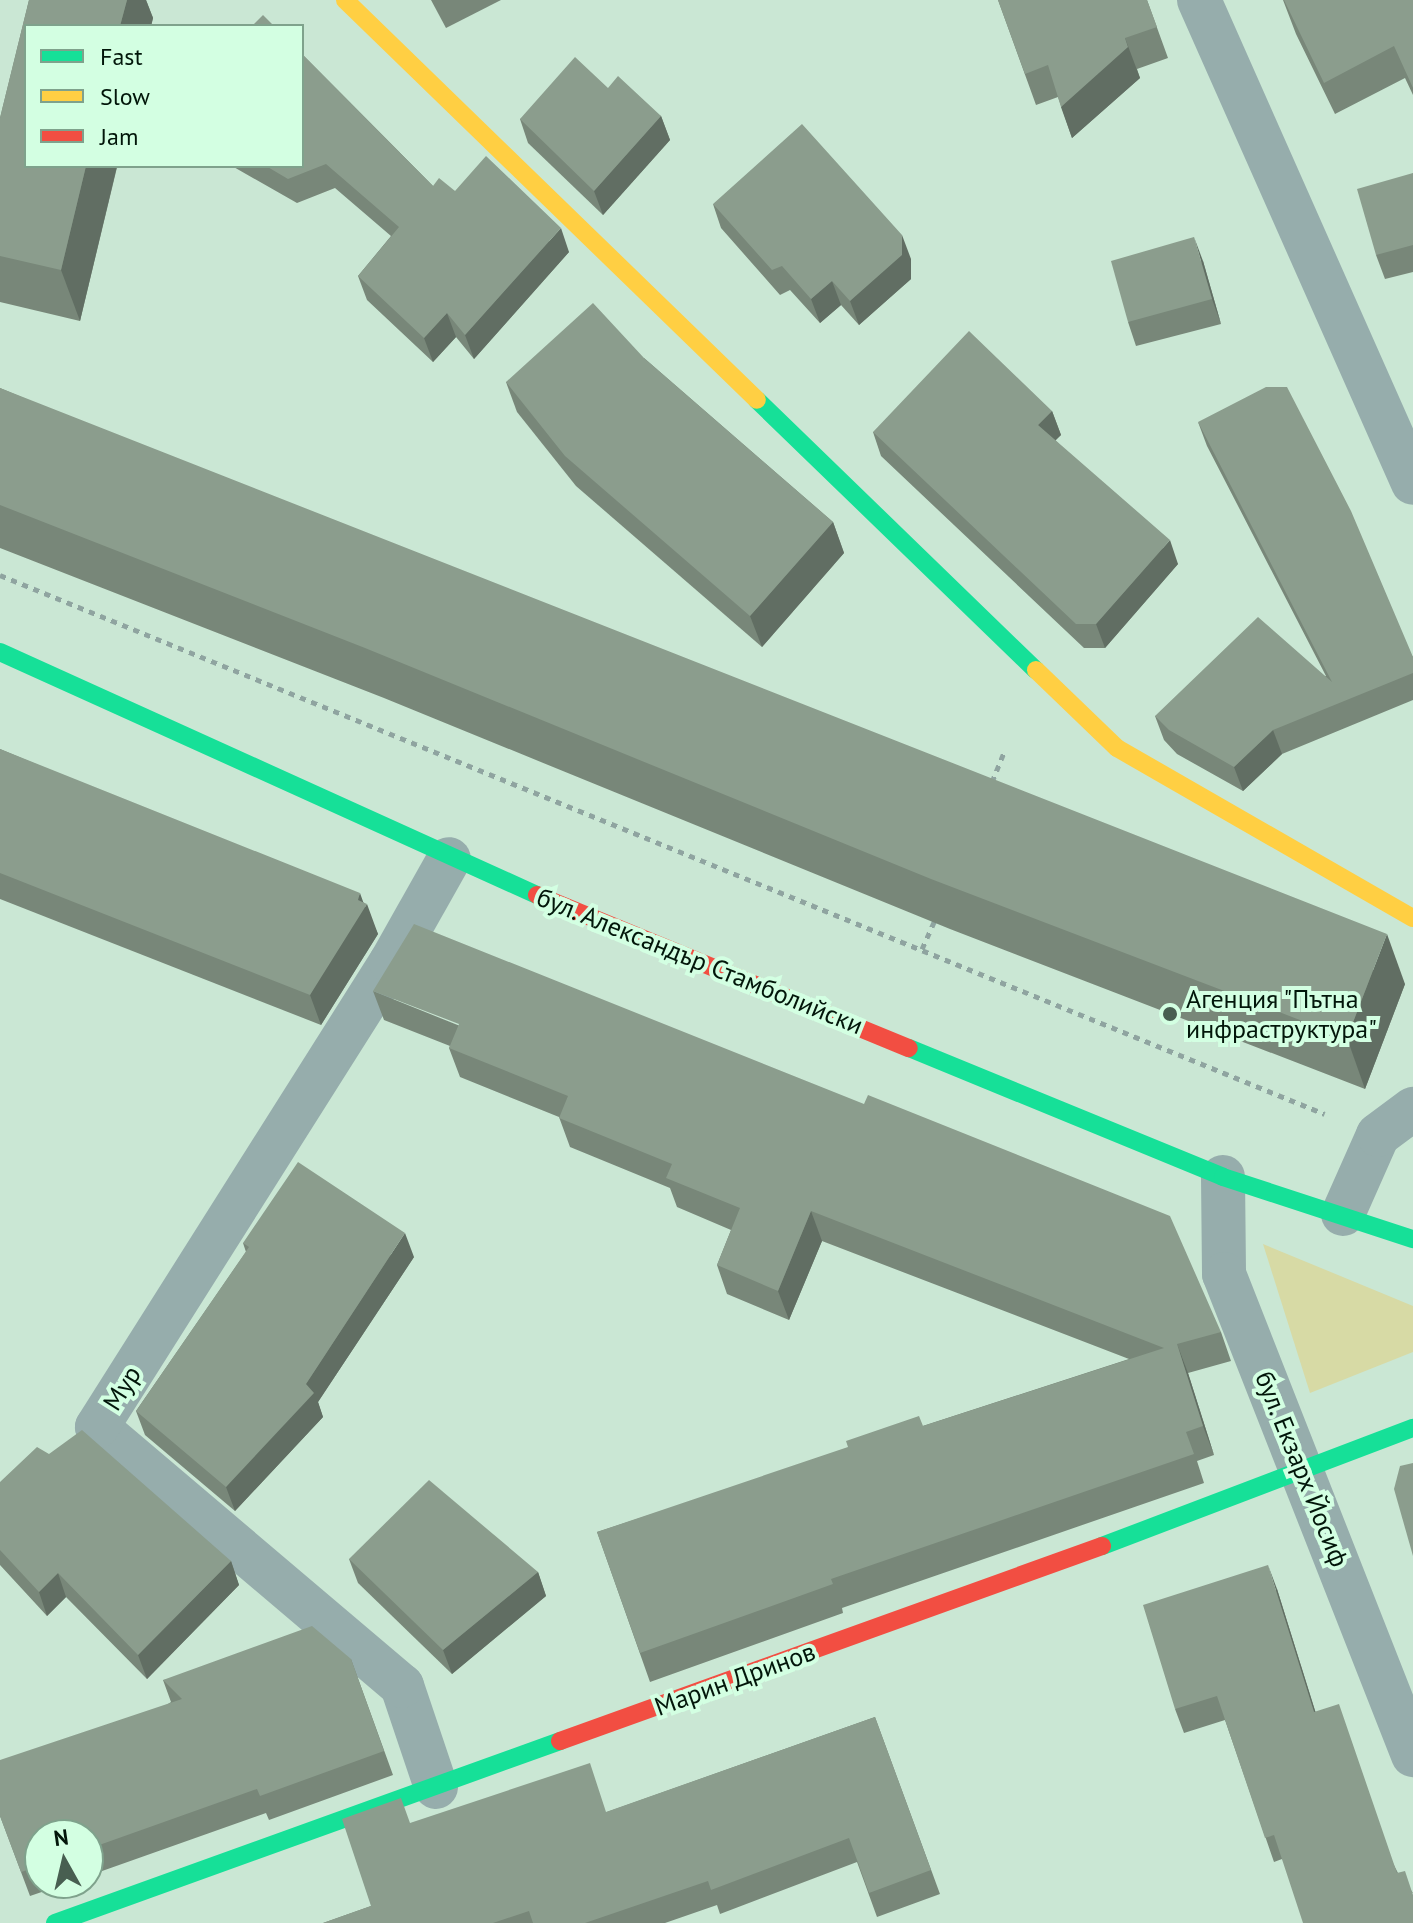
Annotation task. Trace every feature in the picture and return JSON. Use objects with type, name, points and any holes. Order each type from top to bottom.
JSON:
[{"type":"street","points":[[345,0],[1117,748],[1413,918]]},
{"type":"street","points":[[1199,0],[1413,483]]},
{"type":"street","name":"бул. Александър Стамболийски","points":[[0,652],[449,859],[1223,1177],[1413,1239]]},
{"type":"street","name":"Мур","points":[[436,1787],[402,1686],[97,1427],[391,962],[449,859]]},
{"type":"street","points":[[1343,1214],[1378,1135],[1413,1109]]},
{"type":"street","name":"бул. Екзарх Йосиф","points":[[1223,1177],[1224,1274],[1306,1473],[1413,1755]]},
{"type":"street","name":"Марин Дринов","points":[[55,1923],[1306,1473],[1413,1428]]},
{"type":"path","points":[[0,575],[1378,1135]]},
{"type":"path","points":[[987,794],[1004,752]]},
{"type":"path","points":[[922,949],[940,907]]},
{"type":"green space","points":[[1263,1244],[1413,1306],[1413,1352],[1310,1393]]},
{"type":"building","points":[[29,0],[127,0],[121,24],[24,24],[24,168],[86,168],[61,270],[0,256],[0,118]]},
{"type":"building","points":[[998,0],[1147,0],[1157,27],[1125,38],[1128,47],[1061,107],[1048,65],[1025,74]]},
{"type":"building","points":[[1284,0],[1413,0],[1413,88],[1394,46],[1324,83]]},
{"type":"building","points":[[263,15],[272,24],[254,24]]},
{"type":"building","points":[[304,56],[433,186],[439,178],[455,191],[486,156],[561,228],[465,335],[447,313],[424,338],[358,276],[399,227],[326,164],[288,179],[269,168],[304,168]]},
{"type":"building","points":[[575,57],[608,88],[618,76],[661,116],[594,191],[520,119]]},
{"type":"building","points":[[802,124],[902,235],[902,255],[850,301],[832,281],[811,299],[782,266],[772,270],[713,204]]},
{"type":"building","points":[[1413,173],[1413,245],[1376,255],[1357,189]]},
{"type":"building","points":[[1194,237],[1212,299],[1128,322],[1111,261]]},
{"type":"building","points":[[593,303],[644,358],[833,522],[750,616],[565,456],[506,382]]},
{"type":"building","points":[[969,331],[1052,411],[1038,425],[1170,540],[1096,624],[1076,624],[873,432]]},
{"type":"building","points":[[1266,387],[1287,387],[1351,511],[1413,657],[1413,673],[1273,730],[1234,767],[1169,730],[1155,716],[1258,617],[1332,682],[1198,422]]},
{"type":"building","points":[[0,388],[1387,934],[1347,1038],[931,879],[365,648],[0,505]]},
{"type":"building","points":[[0,749],[360,893],[358,900],[367,904],[310,995],[0,873]]},
{"type":"building","points":[[414,924],[864,1104],[868,1095],[1170,1216],[1221,1332],[1177,1344],[1203,1426],[1186,1432],[1194,1454],[831,1579],[833,1584],[640,1653],[597,1532],[848,1447],[846,1441],[919,1416],[923,1426],[1164,1348],[811,1211],[778,1291],[717,1265],[740,1208],[666,1178],[672,1164],[559,1118],[568,1096],[449,1048],[459,1024],[373,991]]},
{"type":"building","points":[[298,1162],[405,1233],[306,1384],[314,1393],[226,1487],[136,1411],[249,1247],[243,1243]]},
{"type":"building","points":[[82,1430],[231,1561],[138,1655],[58,1573],[39,1592],[0,1550],[0,1482],[37,1447],[49,1454]]},
{"type":"building","points":[[1413,1463],[1413,1556],[1394,1489],[1400,1466]]},
{"type":"building","points":[[429,1480],[538,1572],[443,1650],[349,1559]]},
{"type":"building","points":[[1268,1565],[1314,1712],[1339,1704],[1397,1873],[1405,1871],[1413,1895],[1413,1923],[1303,1923],[1274,1835],[1265,1838],[1217,1696],[1175,1709],[1143,1605]]},
{"type":"building","points":[[312,1626],[351,1659],[384,1751],[260,1796],[257,1789],[104,1843],[104,1819],[24,1819],[24,1871],[21,1872],[0,1816],[0,1760],[182,1699],[163,1680]]},
{"type":"building","points":[[875,1717],[931,1870],[869,1893],[849,1838],[711,1890],[708,1881],[585,1923],[533,1923],[529,1911],[493,1923],[323,1923],[371,1906],[342,1819],[401,1798],[410,1823],[590,1763],[606,1812]]},
{"type":"traffic: fast","points":[[757,400],[1036,670]]},
{"type":"traffic: fast","points":[[0,652],[537,895]]},
{"type":"traffic: fast","points":[[909,1048],[1223,1177],[1413,1239]]},
{"type":"traffic: fast","points":[[1102,1546],[1413,1428]]},
{"type":"traffic: fast","points":[[55,1923],[560,1741]]},
{"type":"traffic: slow","points":[[345,0],[757,400]]},
{"type":"traffic: slow","points":[[1036,670],[1117,748],[1413,918]]},
{"type":"traffic: jam","points":[[537,895],[909,1048]]},
{"type":"traffic: jam","points":[[560,1741],[1102,1546]]},
{"type":"place","name":"Агенция \"Пътна инфраструктура\"","points":[[1170,1014]]}]
